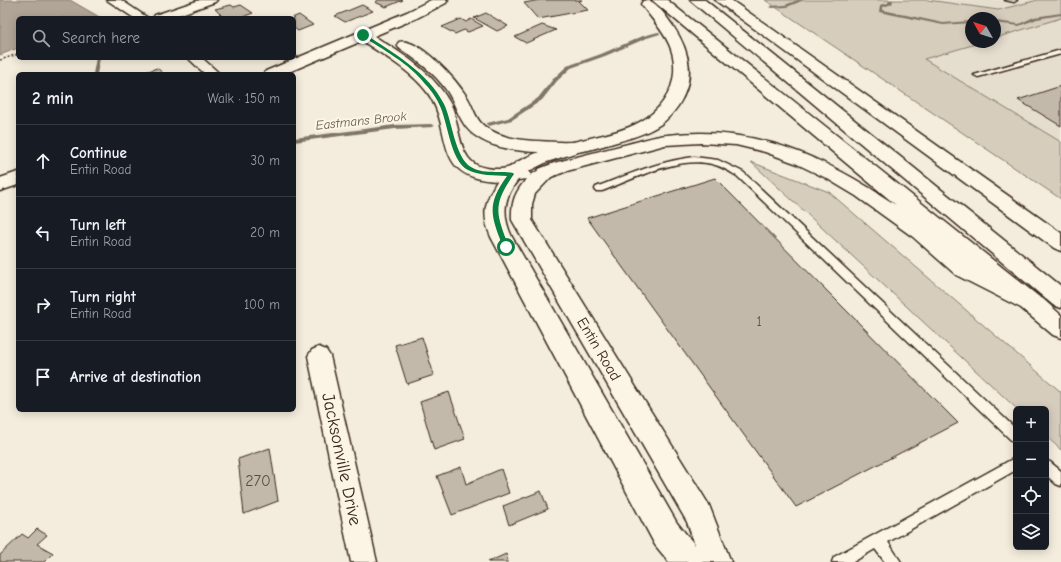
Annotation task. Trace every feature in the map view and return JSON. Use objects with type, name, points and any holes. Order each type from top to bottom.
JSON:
[{"type":"main road","points":[[276,72],[427,9],[441,0]]},
{"type":"main road","points":[[511,174],[531,162],[629,132],[650,124],[662,116],[670,106],[680,87],[682,62],[679,50],[665,22],[644,0]]},
{"type":"main road","points":[[659,0],[1035,305],[1061,328]]},
{"type":"main road","points":[[697,0],[1061,299]]},
{"type":"main road","points":[[727,2],[1061,243]]},
{"type":"main road","points":[[379,29],[416,52],[444,76],[460,98],[476,129],[501,141],[522,145],[575,148]]},
{"type":"main road","points":[[363,35],[400,59],[426,81],[442,104],[457,152],[464,165],[470,169],[485,173],[546,173],[561,167],[678,138],[705,137],[732,139],[774,147],[826,169],[857,188],[920,232],[963,268],[1035,305]]},
{"type":"main road","name":"Entin Road","points":[[546,173],[534,182],[526,191],[522,200],[522,220],[699,515],[716,562]]},
{"type":"main road","name":"Entin Road","points":[[511,174],[504,185],[495,207],[495,218],[504,242],[666,534],[689,562]]},
{"type":"main road","points":[[0,185],[16,179]]},
{"type":"street","points":[[113,0],[139,16]]},
{"type":"street","points":[[165,16],[212,0]]},
{"type":"street","points":[[196,60],[211,72]]},
{"type":"street","name":"Jacksonville Drive","points":[[319,356],[364,562]]},
{"type":"lane","points":[[1008,0],[1014,0]]},
{"type":"lane","points":[[978,75],[1061,52]]},
{"type":"lane","points":[[599,189],[672,163],[689,159],[707,160],[726,165],[740,174],[1013,434]]},
{"type":"lane","points":[[839,562],[1013,465]]},
{"type":"lane","points":[[1049,469],[1061,480]]},
{"type":"lane","points":[[877,540],[894,562]]},
{"type":"path","points":[[0,60],[16,55]]},
{"type":"shaded area","points":[[0,0],[70,0],[98,16],[16,16],[16,49],[0,55]]},
{"type":"shaded area","points":[[765,0],[928,0],[998,10],[1038,0],[1061,0],[1061,18],[1001,36],[1001,12],[965,12],[965,47],[924,59],[1061,142],[1061,199]]},
{"type":"shaded area","points":[[929,0],[1038,0],[998,10]]},
{"type":"shaded area","points":[[1061,18],[1061,142],[923,59],[965,47],[1001,48],[1001,36]]},
{"type":"shaded area","points":[[751,162],[829,192],[1061,392],[1061,450],[1049,439],[1049,406],[1014,406]]},
{"type":"building","points":[[379,0],[403,0],[386,7],[375,2]]},
{"type":"building","points":[[540,0],[582,0],[579,1],[588,10],[538,19],[524,3]]},
{"type":"building","points":[[231,5],[234,7],[241,5],[253,13],[245,16],[222,16],[215,9]]},
{"type":"building","points":[[362,5],[373,11],[345,22],[335,16]]},
{"type":"building","points":[[486,13],[508,26],[497,31],[474,18]]},
{"type":"building","points":[[299,15],[313,25],[298,31],[296,30],[296,16]]},
{"type":"building","points":[[461,19],[466,22],[471,19],[483,26],[468,32],[464,30],[455,34],[442,27]]},
{"type":"building","points":[[542,25],[556,30],[526,43],[515,37]]},
{"type":"building","points":[[157,68],[162,72],[146,72]]},
{"type":"building","points":[[1061,86],[1061,126],[1018,100]]},
{"type":"building","points":[[715,178],[958,423],[796,507],[587,218]]},
{"type":"building","points":[[422,337],[434,375],[407,384],[395,345]]},
{"type":"building","points":[[449,392],[465,439],[434,450],[420,402]]},
{"type":"building","points":[[270,448],[278,501],[244,514],[238,459]]},
{"type":"building","points":[[461,467],[466,484],[501,469],[509,493],[452,515],[437,476]]},
{"type":"building","points":[[541,491],[548,509],[509,525],[503,506]]},
{"type":"building","points":[[37,529],[47,535],[37,544],[53,553],[44,562],[0,562],[0,555],[22,534],[28,538]]},
{"type":"building","points":[[506,554],[508,562],[488,562]]},
{"type":"waterway","name":"Eastmans Brook","points":[[771,7],[786,6],[802,0]]},
{"type":"waterway","name":"Eastmans Brook","points":[[891,0],[890,4],[881,6],[881,11],[943,24],[965,22]]},
{"type":"waterway","name":"Eastmans Brook","points":[[1001,23],[1019,25],[1036,18],[1061,14]]},
{"type":"waterway","name":"Eastmans Brook","points":[[489,124],[510,119],[540,99],[555,80],[569,67],[658,33]]},
{"type":"waterway","name":"Eastmans Brook","points":[[95,72],[98,60]]},
{"type":"waterway","name":"Eastmans Brook","points":[[296,140],[395,127],[431,126]]},
{"type":"route","points":[[363,35],[400,59],[426,81],[442,104],[457,152],[464,165],[477,172],[511,174],[504,185],[495,207],[495,218],[506,247]]}]
